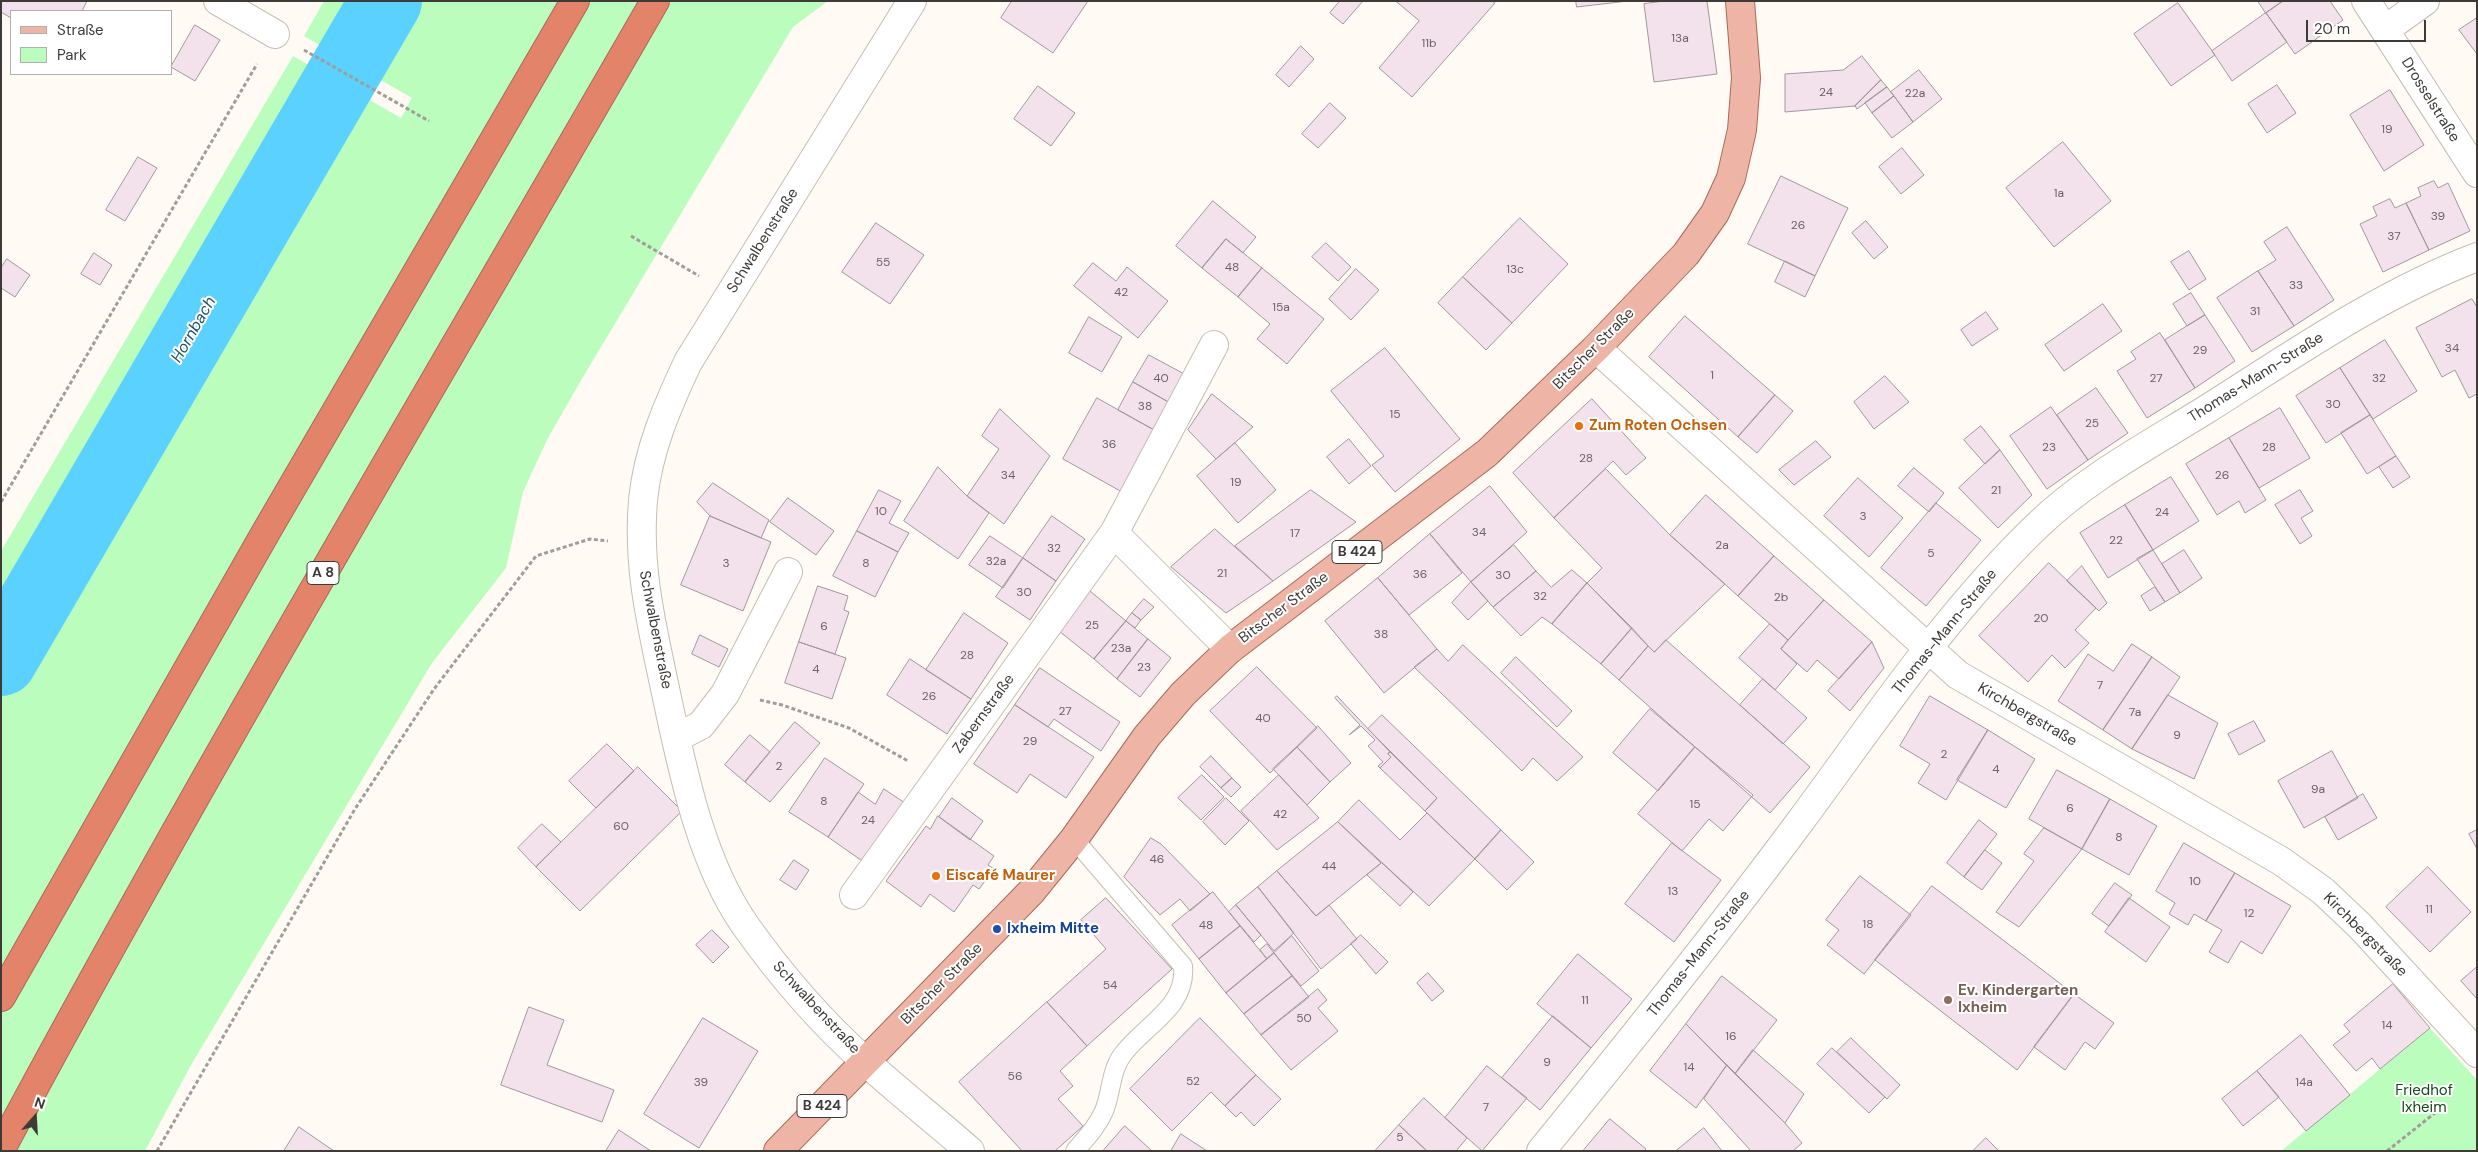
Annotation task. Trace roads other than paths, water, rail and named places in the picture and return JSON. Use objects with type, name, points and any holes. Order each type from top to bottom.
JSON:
[{"type":"highway","points":[[1,997],[266,532],[575,1]]},
{"type":"highway","name":"A 8","points":[[1,1149],[70,1021],[329,563],[655,1]]},
{"type":"main road","name":"Bitscher Straße","points":[[778,1151],[997,929],[1074,839],[1147,736],[1183,694],[1230,649],[1487,453],[1596,348],[1686,254],[1715,213],[1731,178],[1742,130],[1746,78],[1740,1]]},
{"type":"street","points":[[218,1],[287,40]]},
{"type":"street","name":"Schwalbenstraße","points":[[912,1],[869,74],[688,362],[663,415],[651,452],[643,499],[641,544],[644,592],[676,738],[699,827],[717,873],[744,923],[783,976],[865,1061],[970,1151]]},
{"type":"street","name":"Drosselstraße","points":[[2366,1],[2386,29],[2477,174]]},
{"type":"street","points":[[2386,29],[2425,1]]},
{"type":"street","name":"Thomas-Mann-Straße","points":[[1542,1151],[1662,1004],[1928,649],[1988,577],[2041,522],[2089,485],[2373,304],[2448,268],[2477,257]]},
{"type":"street","name":"Zabernstraße","points":[[854,895],[1114,533],[1214,345]]},
{"type":"street","name":"Kirchbergstraße","points":[[1596,348],[1958,675],[2281,861],[2323,891],[2360,926],[2477,1052]]},
{"type":"street","points":[[1114,533],[1230,649]]},
{"type":"street","points":[[676,738],[701,725],[725,694],[788,572]]},
{"type":"lane","points":[[1074,839],[1183,966],[1184,976],[1181,989],[1168,1010],[1123,1054],[1113,1072],[1104,1110],[1092,1132],[1075,1151]]},
{"type":"waterway","name":"Hornbach","points":[[1,660],[386,1]]},
{"type":"place","name":"Zum Roten Ochsen","points":[[1579,426]]},
{"type":"place","name":"Eiscafé Maurer","points":[[936,876]]},
{"type":"place","name":"Ixheim Mitte","points":[[997,929]]},
{"type":"place","name":"Ev. Kindergarten Ixheim","points":[[1948,1000]]},
{"type":"park label","name":"Friedhof Ixheim","points":[[2424,1100]]}]
